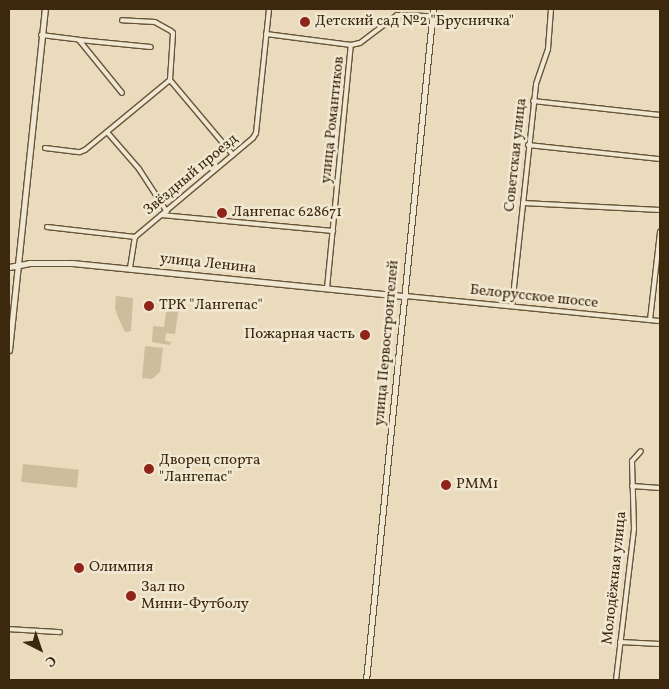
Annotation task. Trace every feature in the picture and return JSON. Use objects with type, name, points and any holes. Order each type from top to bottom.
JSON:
[{"type":"street","points":[[9,350],[45,9]]},
{"type":"street","name":"Звёздный проезд","points":[[135,237],[233,155],[256,133],[269,9]]},
{"type":"street","name":"улица Первостроителей","points":[[366,680],[433,9]]},
{"type":"street","name":"Советская улица","points":[[512,306],[533,101],[536,79],[548,49],[551,9]]},
{"type":"street","name":"улица Романтиков","points":[[327,288],[351,45],[360,43],[397,15],[433,16]]},
{"type":"street","points":[[122,20],[155,22],[172,31],[170,80],[233,155]]},
{"type":"street","points":[[266,34],[351,45]]},
{"type":"street","points":[[41,35],[150,47]]},
{"type":"street","points":[[79,40],[122,93]]},
{"type":"street","points":[[45,148],[83,152],[170,80]]},
{"type":"street","points":[[533,101],[660,116]]},
{"type":"street","points":[[107,132],[139,169],[167,210],[168,215]]},
{"type":"street","points":[[528,145],[660,159]]},
{"type":"street","points":[[522,203],[660,210]]},
{"type":"street","points":[[161,215],[333,231]]},
{"type":"street","points":[[47,227],[135,237],[130,268]]},
{"type":"street","points":[[650,320],[660,232]]},
{"type":"street","name":"улица Ленина","points":[[9,267],[52,262],[130,268],[405,296]]},
{"type":"street","name":"Белорусское шоссе","points":[[405,296],[660,321]]},
{"type":"street","name":"Молодёжная улица","points":[[616,680],[634,529],[632,461],[640,451]]},
{"type":"street","points":[[632,486],[660,488]]},
{"type":"street","points":[[9,629],[60,632]]},
{"type":"street","points":[[620,642],[660,644]]},
{"type":"shaded area","points":[[116,296],[133,298],[131,331],[125,332],[118,317],[115,308]]},
{"type":"shaded area","points":[[167,306],[179,307],[175,334],[166,333],[165,341],[172,342],[169,345],[152,342],[153,326],[164,327]]},
{"type":"shaded area","points":[[145,346],[163,348],[160,372],[152,379],[142,378]]},
{"type":"shaded area","points":[[23,464],[79,470],[77,488],[21,482]]},
{"type":"place","name":"Детский сад №2 \"Брусничка\"","points":[[305,22]]},
{"type":"place","name":"Лангепас 628671","points":[[222,213]]},
{"type":"place","name":"ТРК \"Лангепас\"","points":[[149,306]]},
{"type":"place","name":"Пожарная часть","points":[[365,335]]},
{"type":"place","name":"Дворец спорта \"Лангепас\"","points":[[149,469]]},
{"type":"place","name":"РММ1","points":[[446,485]]},
{"type":"place","name":"Олимпия","points":[[79,568]]},
{"type":"place","name":"Зал по Мини-Футболу","points":[[131,596]]}]
